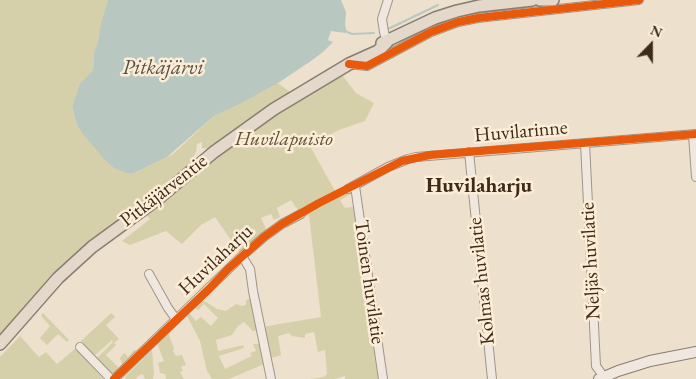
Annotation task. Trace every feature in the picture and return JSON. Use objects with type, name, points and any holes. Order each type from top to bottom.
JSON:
[{"type":"main road","name":"Pitkäjärventie","points":[[0,344],[58,278],[92,247],[158,198],[214,152],[274,109],[364,56],[371,48],[435,18],[479,6],[532,0]]},
{"type":"main road","points":[[540,0],[553,0]]},
{"type":"street","points":[[387,42],[382,19],[388,0]]},
{"type":"street","name":"Pitkäjärventie","points":[[349,64],[367,66],[431,32],[458,22],[478,18],[639,0]]},
{"type":"street","points":[[694,135],[696,177]]},
{"type":"street","name":"Huvilarinne","points":[[351,188],[408,159],[470,152],[694,135]]},
{"type":"street","name":"Neljäs huvilatie","points":[[585,143],[596,366],[603,378]]},
{"type":"street","name":"Kolmas huvilatie","points":[[470,152],[492,379]]},
{"type":"street","name":"Toinen huvilatie","points":[[351,188],[383,379]]},
{"type":"street","name":"Huvilaharju","points":[[112,379],[242,256],[270,233],[300,214]]},
{"type":"street","points":[[242,256],[250,269],[270,379]]},
{"type":"street","points":[[150,274],[176,319]]},
{"type":"street","points":[[80,347],[112,379]]},
{"type":"street","points":[[603,378],[650,361],[696,352]]},
{"type":"green space","points":[[0,0],[108,0],[94,53],[93,70],[72,107],[77,125],[99,152],[134,173],[173,154],[214,116],[278,83],[290,92],[207,149],[202,148],[202,142],[197,144],[196,152],[188,166],[0,336]]},
{"type":"green space","points":[[552,3],[553,8],[474,16],[383,55],[381,52],[421,30],[468,13]]},
{"type":"green space","name":"Huvilapuisto","points":[[342,75],[356,93],[374,103],[365,121],[339,130],[310,146],[335,191],[346,186],[351,194],[340,200],[345,208],[359,206],[381,379],[345,379],[345,376],[335,379],[310,379],[324,377],[327,374],[325,350],[318,352],[314,332],[305,334],[305,338],[292,336],[289,333],[278,336],[281,355],[268,359],[262,327],[321,317],[309,215],[303,217],[291,200],[277,208],[280,217],[274,220],[271,214],[261,218],[267,231],[240,253],[215,217],[201,225],[182,244],[166,231],[130,245],[122,241],[150,219],[146,215],[182,188],[197,172],[216,157],[266,120]]},
{"type":"green space","points":[[252,298],[258,331],[253,331],[244,322],[238,326],[232,335],[216,340],[218,351],[243,345],[244,348],[219,356],[225,369],[252,356],[250,353],[256,351],[253,344],[260,344],[264,364],[229,379],[212,379],[207,371],[200,341],[186,314],[189,313],[196,321],[201,317],[211,326],[218,318],[204,304],[198,310],[194,307],[203,300],[217,309],[226,311],[236,304],[246,305],[246,300]]},
{"type":"green space","points":[[43,313],[69,340],[67,342],[58,334],[47,345],[40,338],[50,326],[41,316]]},
{"type":"green space","points":[[111,313],[115,317],[106,325],[119,339],[106,355],[119,368],[122,364],[120,358],[124,353],[128,357],[134,350],[139,351],[114,375],[111,375],[96,359],[113,342],[112,340],[93,357],[80,342]]},
{"type":"green space","points":[[168,333],[174,348],[173,351],[176,356],[182,355],[186,365],[181,367],[183,371],[180,372],[184,379],[166,379],[165,374],[160,373],[158,363],[164,361],[157,343]]},
{"type":"green space","points":[[20,336],[39,357],[46,352],[57,364],[76,348],[103,379],[0,379],[0,357]]},
{"type":"green space","points":[[152,350],[153,379],[145,379],[143,374],[136,379],[125,379],[126,376]]},
{"type":"water","name":"Pitkäjärvi","points":[[108,0],[341,0],[346,12],[345,25],[347,32],[331,31],[328,40],[333,42],[311,61],[278,83],[214,116],[167,157],[134,173],[126,173],[114,168],[107,162],[82,133],[77,125],[72,107],[80,84],[93,70],[94,53]]},
{"type":"waterway","points":[[388,29],[438,5]]},
{"type":"waterway","points":[[347,32],[352,34],[374,33]]},
{"type":"cycle path","points":[[349,64],[367,66],[431,32],[458,22],[478,18],[639,0]]},
{"type":"cycle path","points":[[114,379],[228,269],[264,237],[282,224],[319,203],[402,161],[430,155],[696,134]]},
{"type":"district","name":"Huvilaharju","points":[[479,186]]}]
